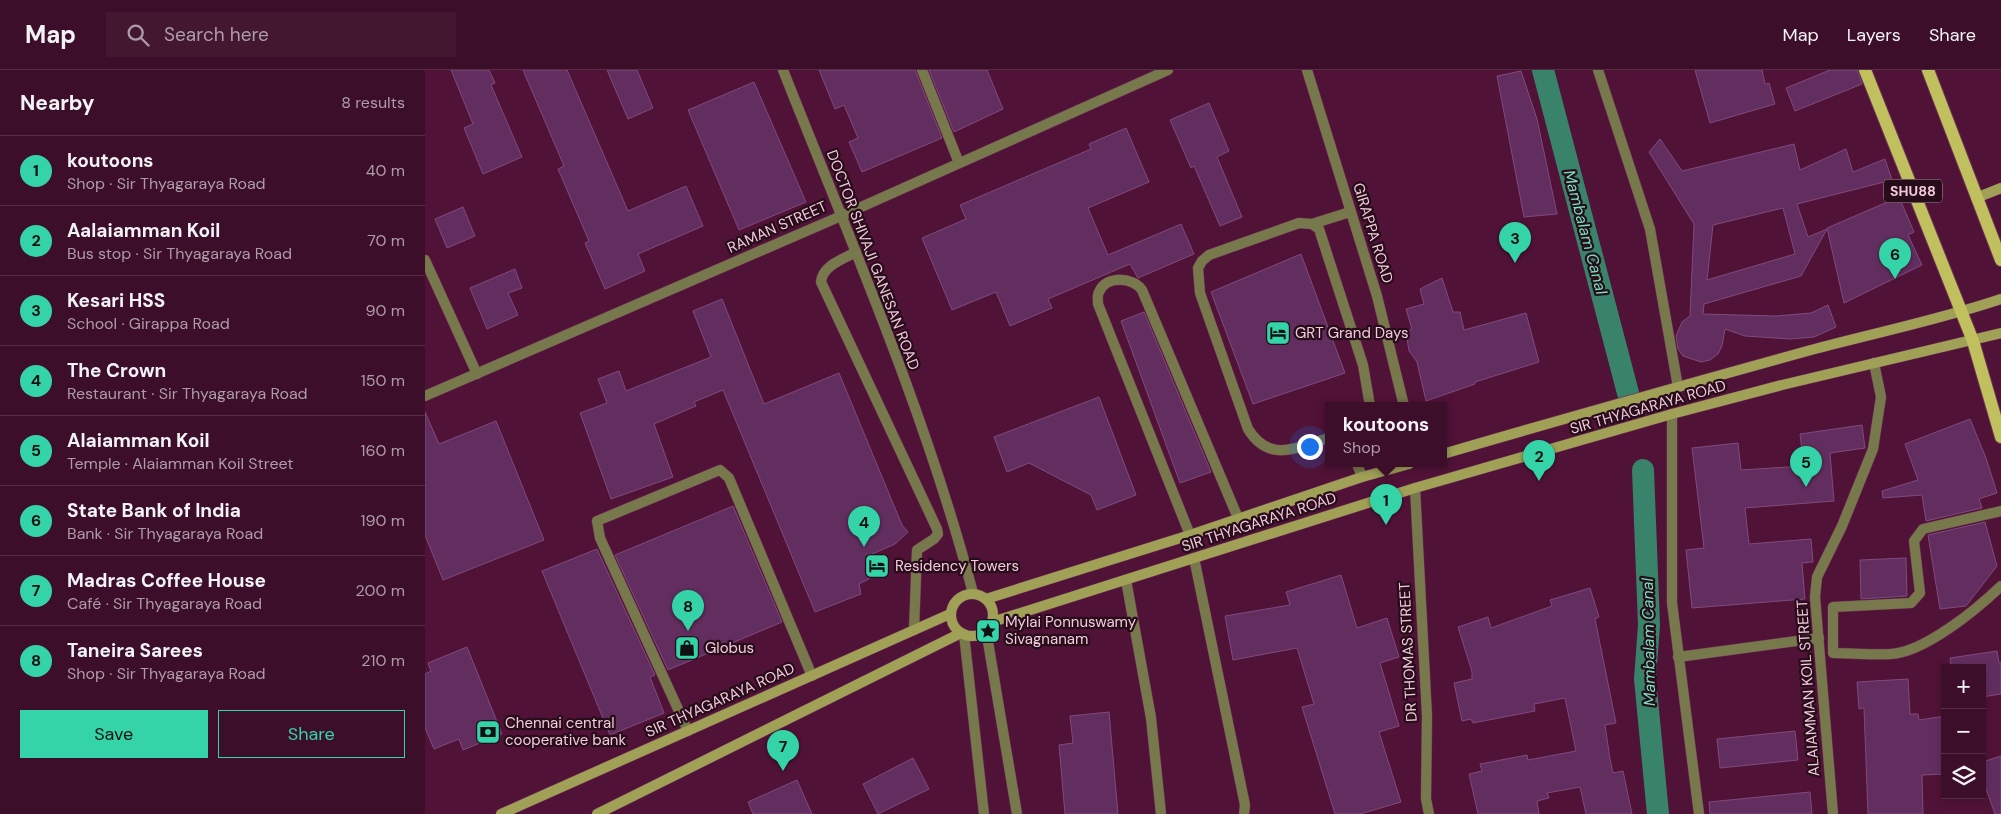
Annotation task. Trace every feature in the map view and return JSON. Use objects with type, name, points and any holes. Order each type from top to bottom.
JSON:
[{"type":"main road","name":"SHU88","points":[[1865,70],[1960,313],[1973,341],[2001,437]]},
{"type":"main road","points":[[1929,70],[2001,260]]},
{"type":"main road","points":[[1976,198],[2001,188]]},
{"type":"main road","name":"SIR THYAGARAYA ROAD","points":[[1447,453],[1678,386],[1901,326],[1960,313],[2001,299]]},
{"type":"main road","name":"SIR THYAGARAYA ROAD","points":[[597,814],[962,634],[971,637],[983,634],[989,626],[1126,580],[1415,488],[1672,414],[2001,333]]},
{"type":"main road","name":"SIR THYAGARAYA ROAD","points":[[986,599],[1190,535],[1362,477],[1398,467]]},
{"type":"main road","name":"SIR THYAGARAYA ROAD","points":[[501,814],[950,614],[953,603],[962,596],[973,593]]},
{"type":"main road","points":[[973,593],[986,599],[991,604],[994,615],[989,626]]},
{"type":"main road","points":[[950,614],[953,625],[962,634]]},
{"type":"street","name":"DOCTOR SHIVAJI GANESAN ROAD","points":[[783,70],[856,252],[934,462],[951,512],[973,593]]},
{"type":"street","points":[[921,70],[959,163]]},
{"type":"street","name":"RAMAN STREET","points":[[425,396],[841,216],[1168,70]]},
{"type":"street","name":"GIRAPPA ROAD","points":[[1307,70],[1377,296],[1403,402]]},
{"type":"street","points":[[1599,70],[1650,228],[1678,386]]},
{"type":"street","points":[[1325,439],[1282,451],[1272,451],[1255,440],[1248,429],[1200,292],[1198,268],[1201,261],[1209,255],[1299,223],[1312,224],[1350,212]]},
{"type":"street","points":[[1312,224],[1322,234],[1363,365],[1369,402]]},
{"type":"street","points":[[856,252],[831,266],[822,276],[821,282],[937,529],[938,534],[934,539],[917,550],[915,630]]},
{"type":"street","points":[[425,260],[477,374]]},
{"type":"street","points":[[1190,535],[1098,304],[1098,293],[1105,285],[1117,280],[1128,280],[1137,283],[1142,290],[1239,518]]},
{"type":"street","name":"ALAIAMMAN KOIL STREET","points":[[1833,814],[1815,597],[1817,577],[1842,526],[1873,449],[1881,397],[1874,363]]},
{"type":"street","points":[[1672,414],[1672,603],[1699,814]]},
{"type":"street","points":[[1358,467],[1362,477]]},
{"type":"street","points":[[688,731],[601,538],[597,521],[720,470],[729,478],[812,676]]},
{"type":"street","name":"DR THOMAS STREET","points":[[1415,488],[1427,716],[1427,799],[1429,814]]},
{"type":"street","points":[[2001,511],[1923,529],[1914,541],[1920,593],[1916,600],[1911,603],[1833,607],[1833,653],[1893,654],[1919,645],[1977,609],[2001,586]]},
{"type":"street","points":[[1195,558],[1245,805],[1244,814]]},
{"type":"street","points":[[1126,580],[1151,718],[1161,814]]},
{"type":"street","points":[[989,626],[1017,814]]},
{"type":"street","points":[[962,634],[984,814]]},
{"type":"street","points":[[1678,657],[1819,638]]},
{"type":"building","points":[[451,70],[489,70],[495,83],[491,85],[522,157],[483,174],[464,128],[473,124]]},
{"type":"building","points":[[523,70],[567,70],[628,211],[686,186],[703,226],[638,254],[645,271],[605,289],[585,243],[589,241],[558,169],[564,166]]},
{"type":"building","points":[[607,70],[637,70],[653,108],[628,119]]},
{"type":"building","points":[[819,70],[915,70],[942,138],[862,172],[849,142],[858,138],[844,105],[835,109]]},
{"type":"building","points":[[929,70],[987,70],[1003,109],[954,132]]},
{"type":"building","points":[[1695,70],[1762,70],[1765,84],[1769,83],[1775,104],[1710,123]]},
{"type":"building","points":[[1830,70],[1857,70],[1862,84],[1795,111],[1786,88]]},
{"type":"building","points":[[1521,71],[1537,119],[1557,214],[1524,217],[1497,76]]},
{"type":"building","points":[[754,82],[806,202],[739,230],[688,110]]},
{"type":"building","points":[[1209,103],[1229,151],[1217,157],[1242,217],[1220,226],[1194,166],[1191,168],[1170,120]]},
{"type":"building","points":[[1126,128],[1149,182],[1088,208],[1108,255],[1181,224],[1194,254],[1138,278],[1130,264],[1048,299],[1052,308],[1010,326],[996,292],[952,310],[922,238],[966,219],[960,205],[1091,149],[1089,144]]},
{"type":"building","points":[[1660,139],[1682,171],[1794,144],[1800,170],[1846,149],[1853,172],[1885,159],[1892,180],[1797,204],[1808,237],[1827,229],[1801,276],[1704,304],[1703,314],[1776,316],[1811,313],[1828,305],[1836,327],[1814,337],[1790,339],[1745,336],[1725,329],[1722,346],[1718,354],[1710,360],[1701,362],[1683,356],[1678,349],[1676,336],[1682,322],[1690,316],[1694,224],[1649,152]],"holes":[[[1783,208],[1795,254],[1707,280],[1713,225]]]},
{"type":"building","points":[[1899,197],[1914,232],[1908,235],[1922,265],[1844,303],[1827,228]]},
{"type":"building","points":[[463,207],[475,236],[447,248],[435,219]]},
{"type":"building","name":"GRT Grand Days","points":[[1301,254],[1345,373],[1253,404],[1211,292]]},
{"type":"building","points":[[515,269],[522,288],[508,293],[518,315],[487,329],[470,288]]},
{"type":"building","points":[[1442,278],[1453,312],[1460,312],[1464,330],[1526,313],[1539,362],[1475,382],[1475,384],[1426,401],[1417,362],[1409,351],[1406,332],[1412,329],[1406,309],[1424,304],[1420,289]]},
{"type":"building","points":[[722,299],[764,404],[839,373],[902,525],[908,532],[895,544],[870,555],[872,568],[869,579],[859,584],[861,594],[815,612],[723,390],[694,402],[696,406],[654,424],[673,477],[611,499],[580,413],[607,403],[598,379],[619,371],[626,391],[711,357],[693,311]]},
{"type":"building","points":[[1144,312],[1211,472],[1180,483],[1121,321]]},
{"type":"building","points":[[1099,397],[1136,495],[1097,510],[1091,495],[1029,463],[1007,472],[994,437]]},
{"type":"building","points":[[425,412],[439,444],[496,421],[544,540],[443,580],[425,535]]},
{"type":"building","points":[[1970,419],[1986,458],[1997,493],[1979,499],[1982,508],[1926,521],[1922,495],[1883,498],[1882,491],[1918,480],[1905,444]]},
{"type":"building","points":[[1862,425],[1865,448],[1830,453],[1834,501],[1745,508],[1749,544],[1811,539],[1813,562],[1802,563],[1805,599],[1692,608],[1686,550],[1704,548],[1692,448],[1738,443],[1741,470],[1804,466],[1800,434]]},
{"type":"building","points":[[733,506],[782,622],[668,670],[615,555]]},
{"type":"building","points":[[1985,522],[1997,566],[1966,606],[1940,609],[1928,535]]},
{"type":"building","points":[[597,549],[655,675],[650,677],[664,713],[610,735],[542,571]]},
{"type":"building","points":[[1906,558],[1907,596],[1861,599],[1860,560]]},
{"type":"building","points":[[1341,575],[1357,628],[1387,618],[1399,657],[1380,663],[1399,726],[1379,732],[1401,802],[1360,814],[1335,814],[1302,707],[1314,704],[1297,648],[1233,660],[1225,616],[1290,605],[1286,592]]},
{"type":"building","points":[[1590,588],[1599,617],[1595,619],[1616,723],[1605,725],[1610,759],[1613,773],[1623,771],[1632,814],[1586,814],[1580,787],[1547,793],[1549,798],[1537,801],[1539,814],[1478,814],[1469,774],[1482,771],[1480,764],[1527,755],[1528,760],[1576,751],[1565,698],[1534,704],[1535,711],[1473,723],[1471,719],[1462,721],[1454,683],[1472,679],[1472,672],[1458,627],[1488,617],[1491,628],[1552,606],[1550,600]]},
{"type":"building","points":[[467,647],[502,734],[463,750],[459,739],[434,749],[425,728],[425,674],[431,671],[428,663]]},
{"type":"building","points":[[1997,651],[1999,663],[2001,662],[2001,694],[1986,696],[1986,664],[1951,664],[1950,658]]},
{"type":"building","points":[[1908,679],[1910,714],[1918,714],[1919,720],[1941,717],[1941,774],[1922,775],[1923,814],[1868,814],[1864,708],[1859,709],[1857,682]]},
{"type":"building","points":[[1109,712],[1118,814],[1065,814],[1059,745],[1073,743],[1070,716]]},
{"type":"building","points":[[1795,731],[1798,760],[1720,768],[1717,739]]},
{"type":"building","points":[[2001,756],[2001,814],[1995,814],[1986,789],[1986,761]]},
{"type":"building","points":[[913,758],[929,789],[878,814],[863,784]]},
{"type":"building","points":[[797,780],[812,814],[753,814],[748,802]]},
{"type":"building","points":[[1810,792],[1812,814],[1710,814],[1709,802]]},
{"type":"waterway","name":"Mambalam Canal","points":[[1543,70],[1628,393]]},
{"type":"waterway","name":"Mambalam Canal","points":[[1643,470],[1649,625],[1645,679],[1658,814]]},
{"type":"place","name":"Kesari HSS","points":[[1515,263]]},
{"type":"place","name":"State Bank of India","points":[[1895,279]]},
{"type":"place","name":"GRT Grand Days","points":[[1278,333]]},
{"type":"place","name":"Aalaiamman Koil","points":[[1539,481]]},
{"type":"place","name":"Alaiamman Koil","points":[[1806,487]]},
{"type":"place","name":"koutoons","points":[[1386,525]]},
{"type":"place","name":"The Crown","points":[[864,547]]},
{"type":"place","name":"Residency Towers","points":[[877,566]]},
{"type":"place","name":"Taneira Sarees","points":[[688,631]]},
{"type":"place","name":"Mylai Ponnuswamy Sivagnanam","points":[[988,631]]},
{"type":"place","name":"Globus","points":[[687,648]]},
{"type":"place","name":"Chennai central cooperative bank","points":[[488,732]]},
{"type":"place","name":"Madras Coffee House","points":[[783,771]]}]
